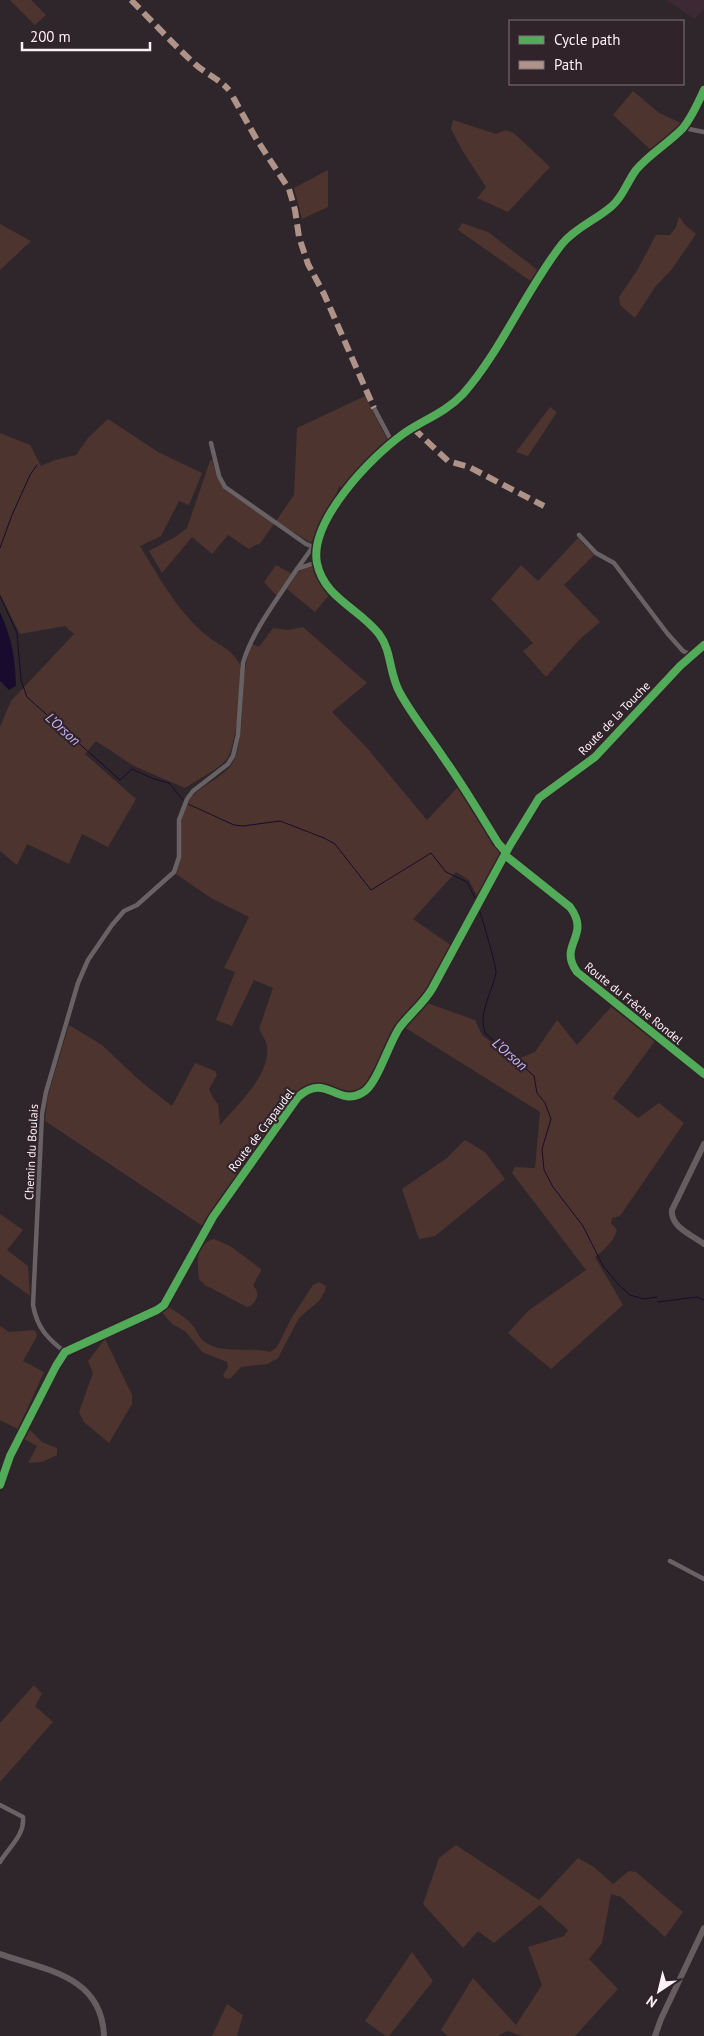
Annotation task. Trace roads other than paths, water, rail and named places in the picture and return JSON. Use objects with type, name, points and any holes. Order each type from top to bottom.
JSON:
[{"type":"street","points":[[297,570],[314,548],[339,499],[392,442],[438,415],[463,394],[481,370],[564,242],[615,203],[639,167],[684,126],[704,90]]},
{"type":"street","points":[[684,126],[704,132]]},
{"type":"street","points":[[374,408],[392,442]]},
{"type":"street","points":[[211,443],[219,476],[226,487],[314,548],[321,577],[328,589],[373,627],[381,637],[388,650],[398,690],[459,780],[505,854]]},
{"type":"street","points":[[580,535],[596,553],[614,564],[667,633],[683,651],[691,656]]},
{"type":"street","points":[[297,570],[317,562]]},
{"type":"street","name":"Chemin du Boulais","points":[[65,1352],[45,1336],[36,1319],[33,1305],[42,1114],[46,1092],[78,983],[88,960],[124,911],[137,905],[174,872],[179,857],[179,820],[183,806],[193,791],[228,764],[233,756],[238,735],[243,664],[246,652],[297,570]]},
{"type":"street","name":"Route de la Touche","points":[[505,854],[539,798],[595,756],[691,656],[704,645]]},
{"type":"street","name":"Route du Frêche Rondel","points":[[505,854],[570,907],[575,914],[579,923],[570,957],[577,972],[704,1074]]},
{"type":"street","name":"Route de Crapaudel","points":[[65,1352],[164,1305],[213,1217],[298,1097],[308,1088],[318,1087],[345,1096],[354,1096],[367,1090],[400,1027],[424,1002],[432,989],[505,854]]},
{"type":"street","points":[[704,1144],[672,1210],[672,1220],[677,1226],[704,1244]]},
{"type":"street","points":[[0,1485],[10,1456],[65,1352]]},
{"type":"street","points":[[670,1561],[704,1579]]},
{"type":"street","points":[[0,1805],[20,1814],[24,1821],[19,1836],[0,1862]]},
{"type":"street","points":[[655,2036],[661,2019],[704,1928]]},
{"type":"street","points":[[0,1954],[69,1978],[85,1989],[92,1996],[101,2014],[104,2036]]},
{"type":"waterway","name":"L’Orson","points":[[0,548],[12,515],[30,475],[37,465]]},
{"type":"waterway","name":"L’Orson","points":[[0,596],[17,633],[21,680],[27,697],[120,780],[132,769],[154,779],[169,783],[183,800]]},
{"type":"waterway","name":"L’Orson","points":[[188,804],[234,825],[243,826],[280,821],[324,838],[335,844],[371,890],[431,853],[446,872],[467,882],[477,902]]},
{"type":"waterway","name":"L’Orson","points":[[479,909],[496,969],[484,1011],[483,1026],[485,1033],[534,1076],[537,1093],[545,1103],[551,1119],[542,1149],[544,1170],[553,1187],[583,1226],[603,1266],[619,1285],[630,1295],[644,1299],[657,1297]]},
{"type":"waterway","name":"L’Orson","points":[[658,1302],[697,1297],[704,1300]]}]
